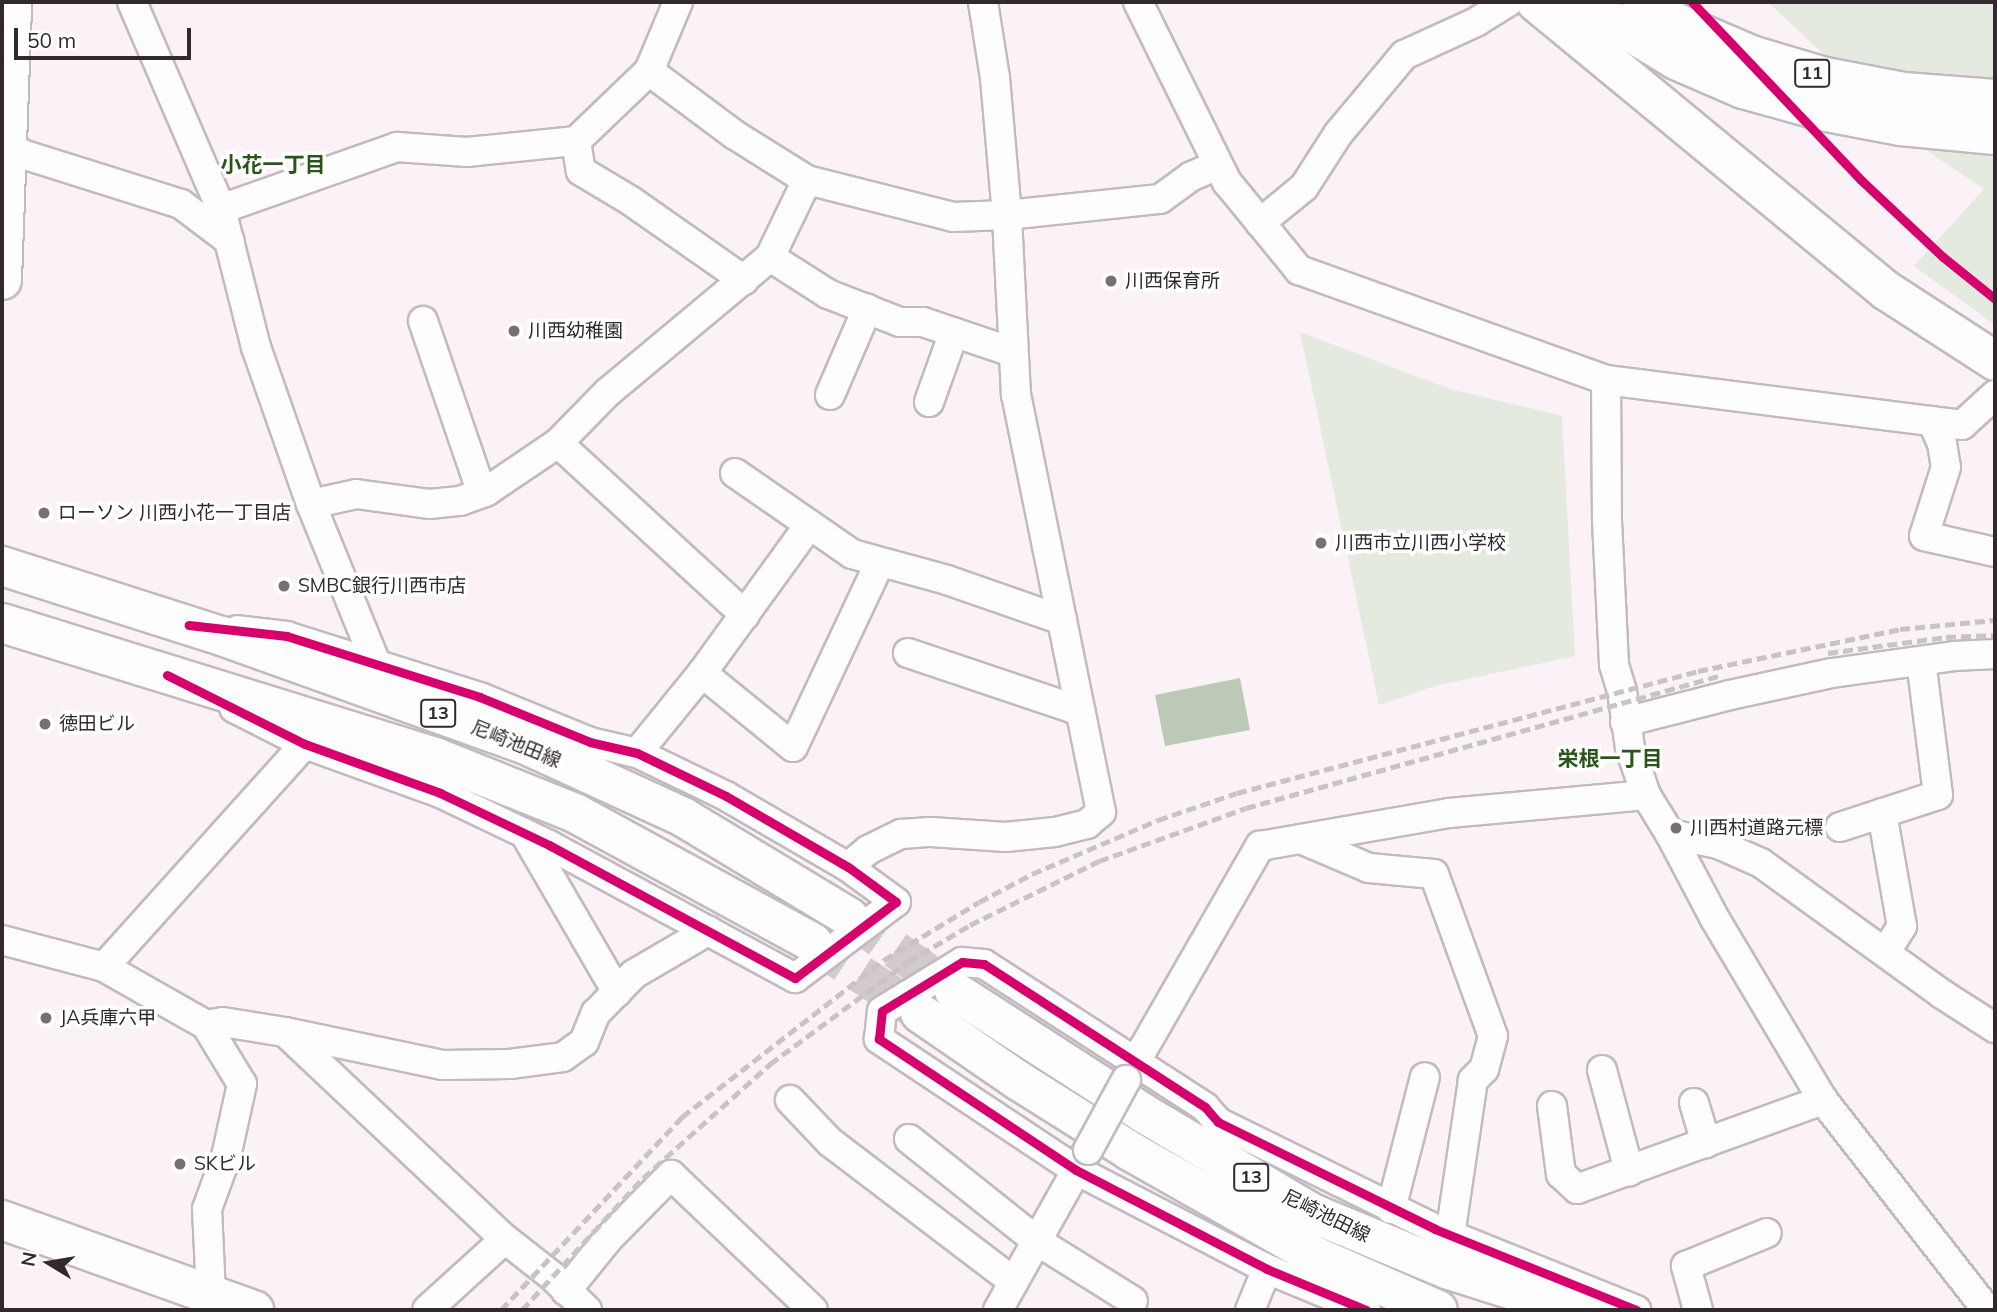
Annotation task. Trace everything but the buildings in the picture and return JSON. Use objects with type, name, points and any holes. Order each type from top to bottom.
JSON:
[{"type":"main road","points":[[2,280],[12,2]]},
{"type":"main road","points":[[1536,2],[1887,291],[1995,361]]},
{"type":"main road","name":"11","points":[[1580,2],[1675,60],[1743,89],[1822,111],[1901,126],[1995,135]]},
{"type":"main road","name":"11","points":[[1641,2],[1681,24],[1754,56],[1825,78],[1904,92],[1995,99]]},
{"type":"main road","name":"尼崎池田線","points":[[2,565],[189,625],[526,745],[683,817],[849,917]]},
{"type":"main road","name":"13","points":[[2,623],[435,757],[575,813],[813,943]]},
{"type":"main road","name":"尼崎池田線","points":[[954,991],[1119,1099],[1312,1213],[1450,1270],[1575,1310]]},
{"type":"main road","name":"尼崎池田線","points":[[920,1013],[1019,1082],[1141,1157],[1315,1256],[1438,1310]]},
{"type":"main road","points":[[2,1220],[254,1310]]},
{"type":"street","points":[[132,2],[222,209],[256,347],[311,504],[377,666]]},
{"type":"street","points":[[222,209],[397,147],[467,152],[576,141],[649,71],[678,2]]},
{"type":"street","points":[[848,867],[868,850],[901,834],[931,832],[1006,837],[1055,832],[1087,824],[1101,812],[1016,395],[1007,215],[995,78],[983,2]]},
{"type":"street","points":[[1138,2],[1227,182],[1299,270],[1606,380],[1962,425],[1995,395]]},
{"type":"street","points":[[1260,223],[1304,187],[1338,134],[1404,55],[1476,22],[1508,2]]},
{"type":"street","points":[[649,71],[735,135],[807,180],[953,217],[1007,215],[1160,199],[1192,176],[1218,165]]},
{"type":"street","points":[[576,141],[581,171],[631,201],[744,280]]},
{"type":"street","points":[[5,142],[22,154],[181,204],[230,242]]},
{"type":"street","points":[[311,504],[356,494],[430,504],[460,501],[482,493],[558,443],[608,392],[770,257],[807,180]]},
{"type":"street","points":[[770,257],[828,294],[900,322],[923,322],[1012,352]]},
{"type":"street","points":[[830,394],[867,309]]},
{"type":"street","points":[[423,321],[482,493]]},
{"type":"street","points":[[929,402],[954,332]]},
{"type":"street","points":[[1606,380],[1607,521],[1614,665],[1622,691],[1625,722],[1646,795],[1670,834],[1714,919],[1824,1100],[1987,1310]]},
{"type":"street","points":[[1932,421],[1942,443],[1946,467],[1924,536],[1995,552]]},
{"type":"street","points":[[558,443],[745,615]]},
{"type":"street","points":[[735,473],[852,554],[879,564],[947,580],[1062,620]]},
{"type":"street","points":[[637,753],[702,673],[809,525]]},
{"type":"street","points":[[702,673],[793,747],[879,564]]},
{"type":"street","points":[[167,675],[305,744],[440,793],[525,834],[795,978],[895,902],[848,867],[726,796],[637,753],[590,741],[480,697],[287,636],[189,625]]},
{"type":"street","points":[[908,653],[1080,711]]},
{"type":"street","points":[[1625,722],[1807,679],[1921,661],[1995,654]]},
{"type":"street","points":[[1840,827],[1938,795],[1921,661]]},
{"type":"street","points":[[104,967],[305,744]]},
{"type":"street","points":[[998,1310],[1260,846],[1450,814],[1646,795]]},
{"type":"street","points":[[1882,813],[1902,926],[1886,952]]},
{"type":"street","points":[[525,834],[617,992]]},
{"type":"street","points":[[1670,834],[1718,844],[1761,863],[1995,1028]]},
{"type":"street","points":[[1301,839],[1369,868],[1434,874],[1493,1036],[1484,1069],[1473,1080],[1450,1235]]},
{"type":"street","points":[[206,1025],[223,1022],[285,1032],[443,1065],[510,1064],[563,1058],[584,1042],[596,1013],[634,974],[708,931]]},
{"type":"street","points":[[2,940],[104,967],[206,1025],[242,1084],[226,1157],[207,1209],[211,1293]]},
{"type":"street","points":[[1366,1310],[1267,1269],[879,1039],[882,1011],[962,962],[984,964],[1131,1071],[1205,1107],[1218,1122],[1391,1209],[1636,1310]]},
{"type":"street","points":[[285,1032],[505,1239],[587,1310]]},
{"type":"street","points":[[1602,1070],[1629,1171]]},
{"type":"street","points":[[1391,1209],[1425,1077]]},
{"type":"street","points":[[790,1100],[830,1142],[1014,1282]]},
{"type":"street","points":[[1552,1106],[1561,1174],[1577,1189],[1824,1100]]},
{"type":"street","points":[[1693,1103],[1706,1143]]},
{"type":"street","points":[[909,1139],[1037,1241],[1133,1301]]},
{"type":"street","points":[[566,1291],[608,1240],[671,1175],[813,1310]]},
{"type":"street","points":[[1698,1310],[1686,1266],[1767,1233]]},
{"type":"street","points":[[427,1310],[505,1239]]},
{"type":"street","points":[[1250,1310],[1267,1269]]},
{"type":"shaded area","points":[[1768,2],[1993,2],[1995,325],[1914,266],[1984,189],[1923,148]]},
{"type":"shaded area","points":[[1300,332],[1450,389],[1562,416],[1575,656],[1435,686],[1379,705]]},
{"type":"shaded area","points":[[1240,678],[1250,730],[1165,746],[1155,695]]},
{"type":"tunnel","points":[[849,917],[954,991]]},
{"type":"tunnel","points":[[813,943],[920,1013]]},
{"type":"railway","points":[[501,1310],[682,1117],[884,960],[979,902],[1032,874],[1158,820],[1237,793],[1698,671],[1900,629],[1995,620]]},
{"type":"railway","points":[[1828,653],[1946,637],[1995,635]]},
{"type":"railway","points":[[522,1310],[643,1178],[770,1064],[908,962],[970,925],[1099,861],[1246,808],[1719,676]]},
{"type":"cycle path","points":[[1692,2],[1861,180],[1943,257],[1995,299]]},
{"type":"cycle path","points":[[167,675],[305,744],[440,793],[549,845],[795,978],[896,902],[848,867],[726,796],[637,753],[590,742],[480,697],[287,636],[189,625]]},
{"type":"cycle path","points":[[1366,1310],[1267,1269],[1076,1170],[879,1039],[882,1011],[962,962],[984,964],[1205,1107],[1218,1122],[1435,1229],[1636,1310]]},
{"type":"place","name":"川西保育所","points":[[1111,281]]},
{"type":"place","name":"川西幼稚園","points":[[514,331]]},
{"type":"place","name":"ローソン 川西小花一丁目店","points":[[44,513]]},
{"type":"place","name":"川西市立川西小学校","points":[[1321,543]]},
{"type":"place","name":"SMBC銀行川西市店","points":[[284,586]]},
{"type":"place","name":"徳田ビル","points":[[45,724]]},
{"type":"place","name":"川西村道路元標","points":[[1676,828]]},
{"type":"place","name":"JA兵庫六甲","points":[[46,1018]]},
{"type":"place","name":"SKビル","points":[[180,1164]]},
{"type":"district","name":"小花一丁目","points":[[273,164]]},
{"type":"district","name":"栄根一丁目","points":[[1610,758]]}]
